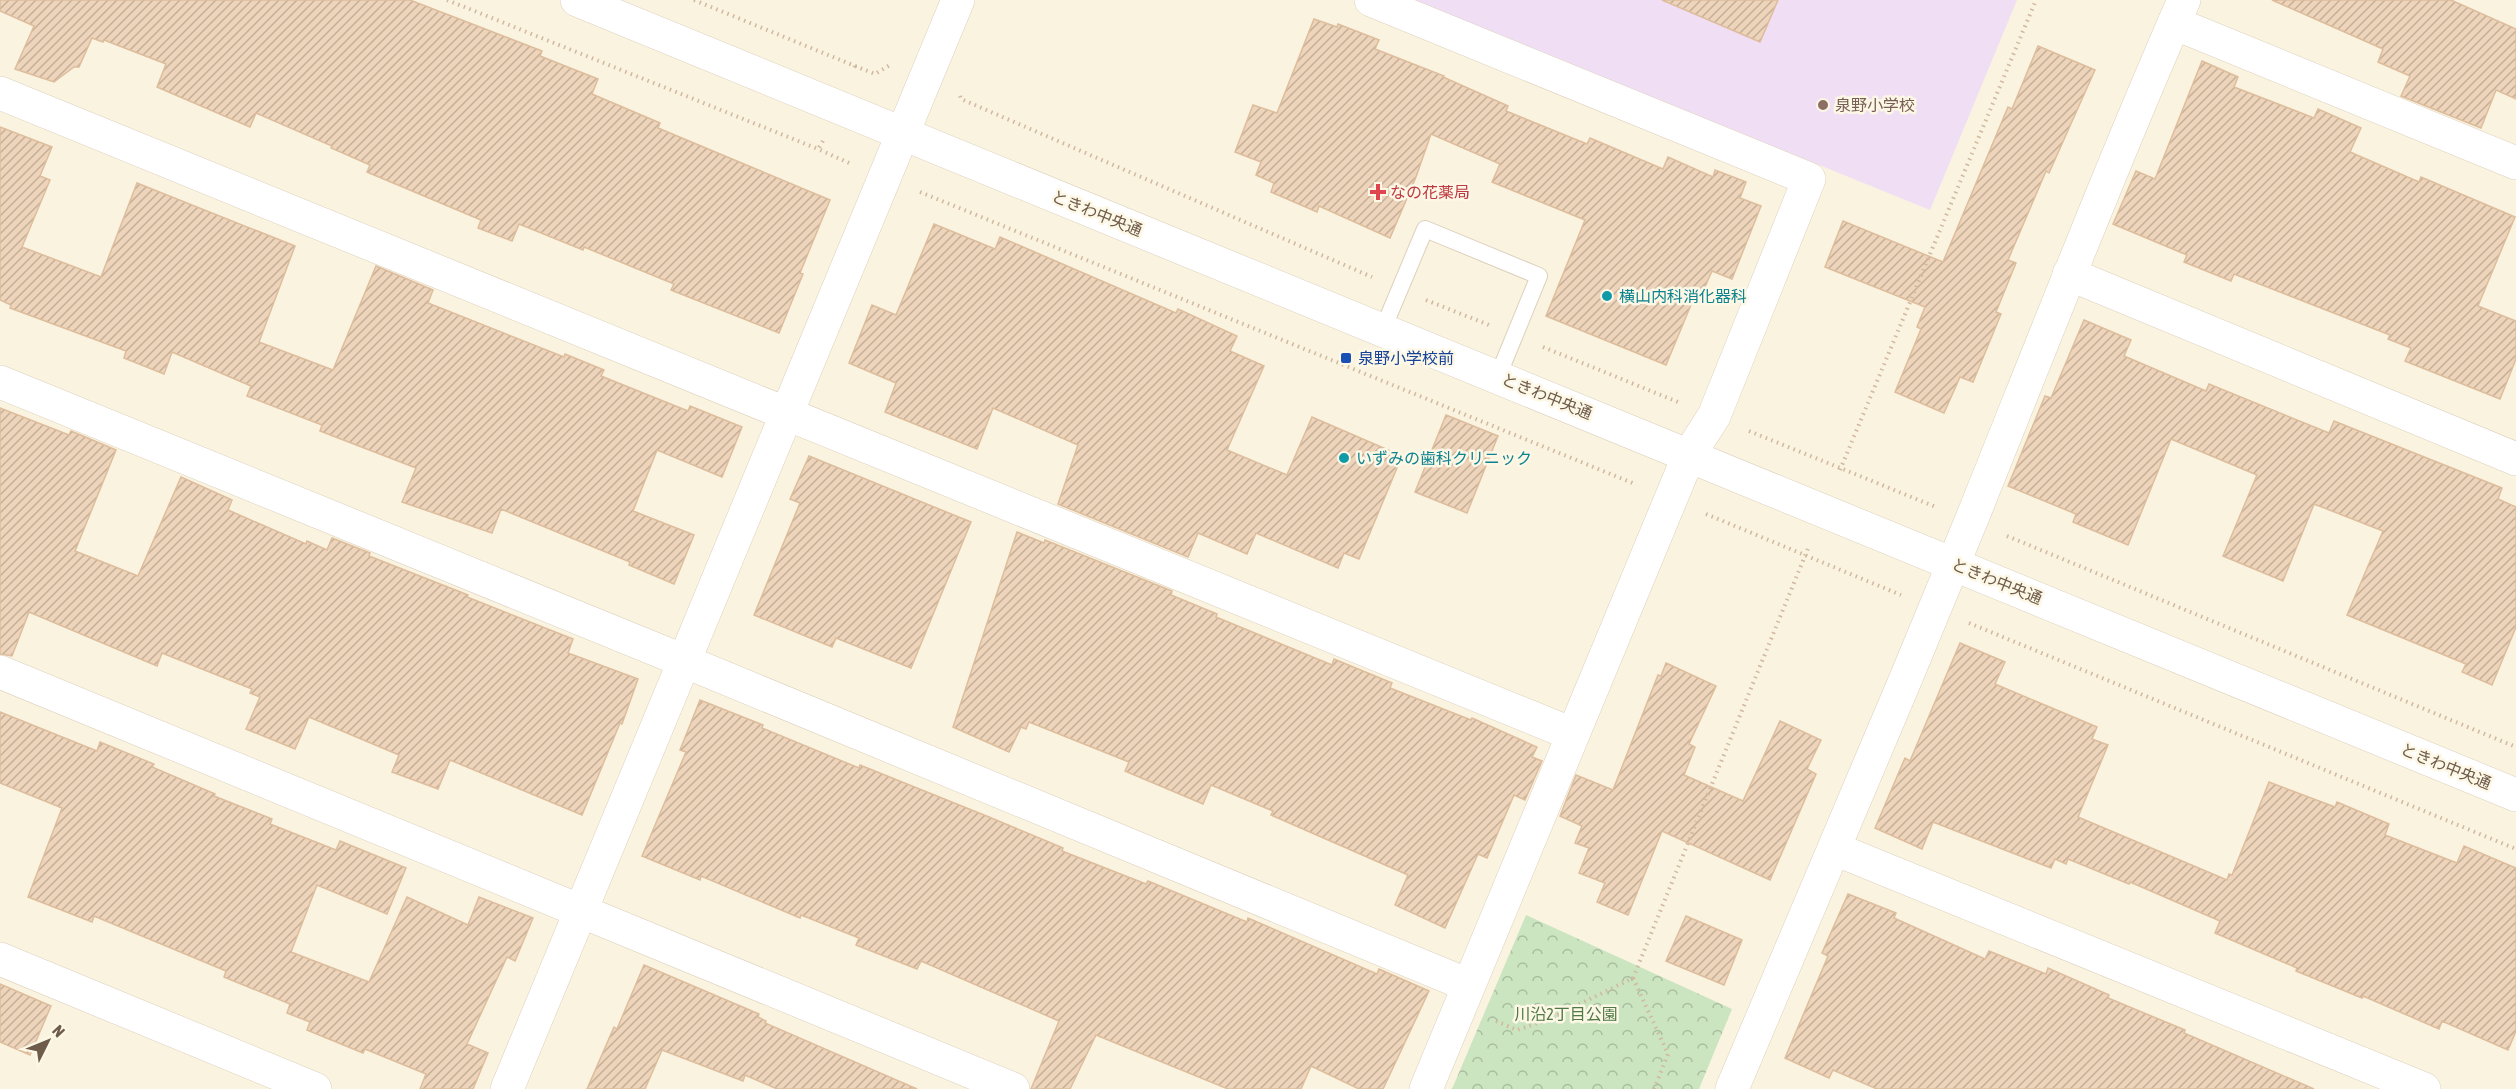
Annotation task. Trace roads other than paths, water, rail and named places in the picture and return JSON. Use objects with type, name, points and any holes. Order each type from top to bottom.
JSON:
[{"type":"street","name":"ときわ中央通","points":[[577,0],[2516,795]]},
{"type":"street","points":[[507,1089],[958,0]]},
{"type":"street","points":[[1371,0],[1809,178],[1714,417],[1689,455],[1426,1089]]},
{"type":"street","points":[[1732,1089],[1835,849],[1971,521],[2069,274],[2179,11],[2516,163]]},
{"type":"street","points":[[0,93],[1572,734]]},
{"type":"street","points":[[2069,274],[2516,459]]},
{"type":"street","points":[[0,381],[684,661],[1464,995]]},
{"type":"street","points":[[0,672],[1013,1089]]},
{"type":"street","points":[[1835,849],[2424,1089]]},
{"type":"street","points":[[0,959],[315,1089]]},
{"type":"lane","points":[[1383,329],[1425,229],[1539,276],[1498,376]]},
{"type":"place","name":"泉野小学校","points":[[1823,105]]},
{"type":"place","name":"なの花薬局","points":[[1378,192]]},
{"type":"place","name":"横山内科消化器科","points":[[1607,296]]},
{"type":"place","name":"泉野小学校前","points":[[1346,358]]},
{"type":"place","name":"いずみの歯科クリニック","points":[[1344,458]]},
{"type":"park label","name":"川沿2丁目公園","points":[[1566,1014]]}]
